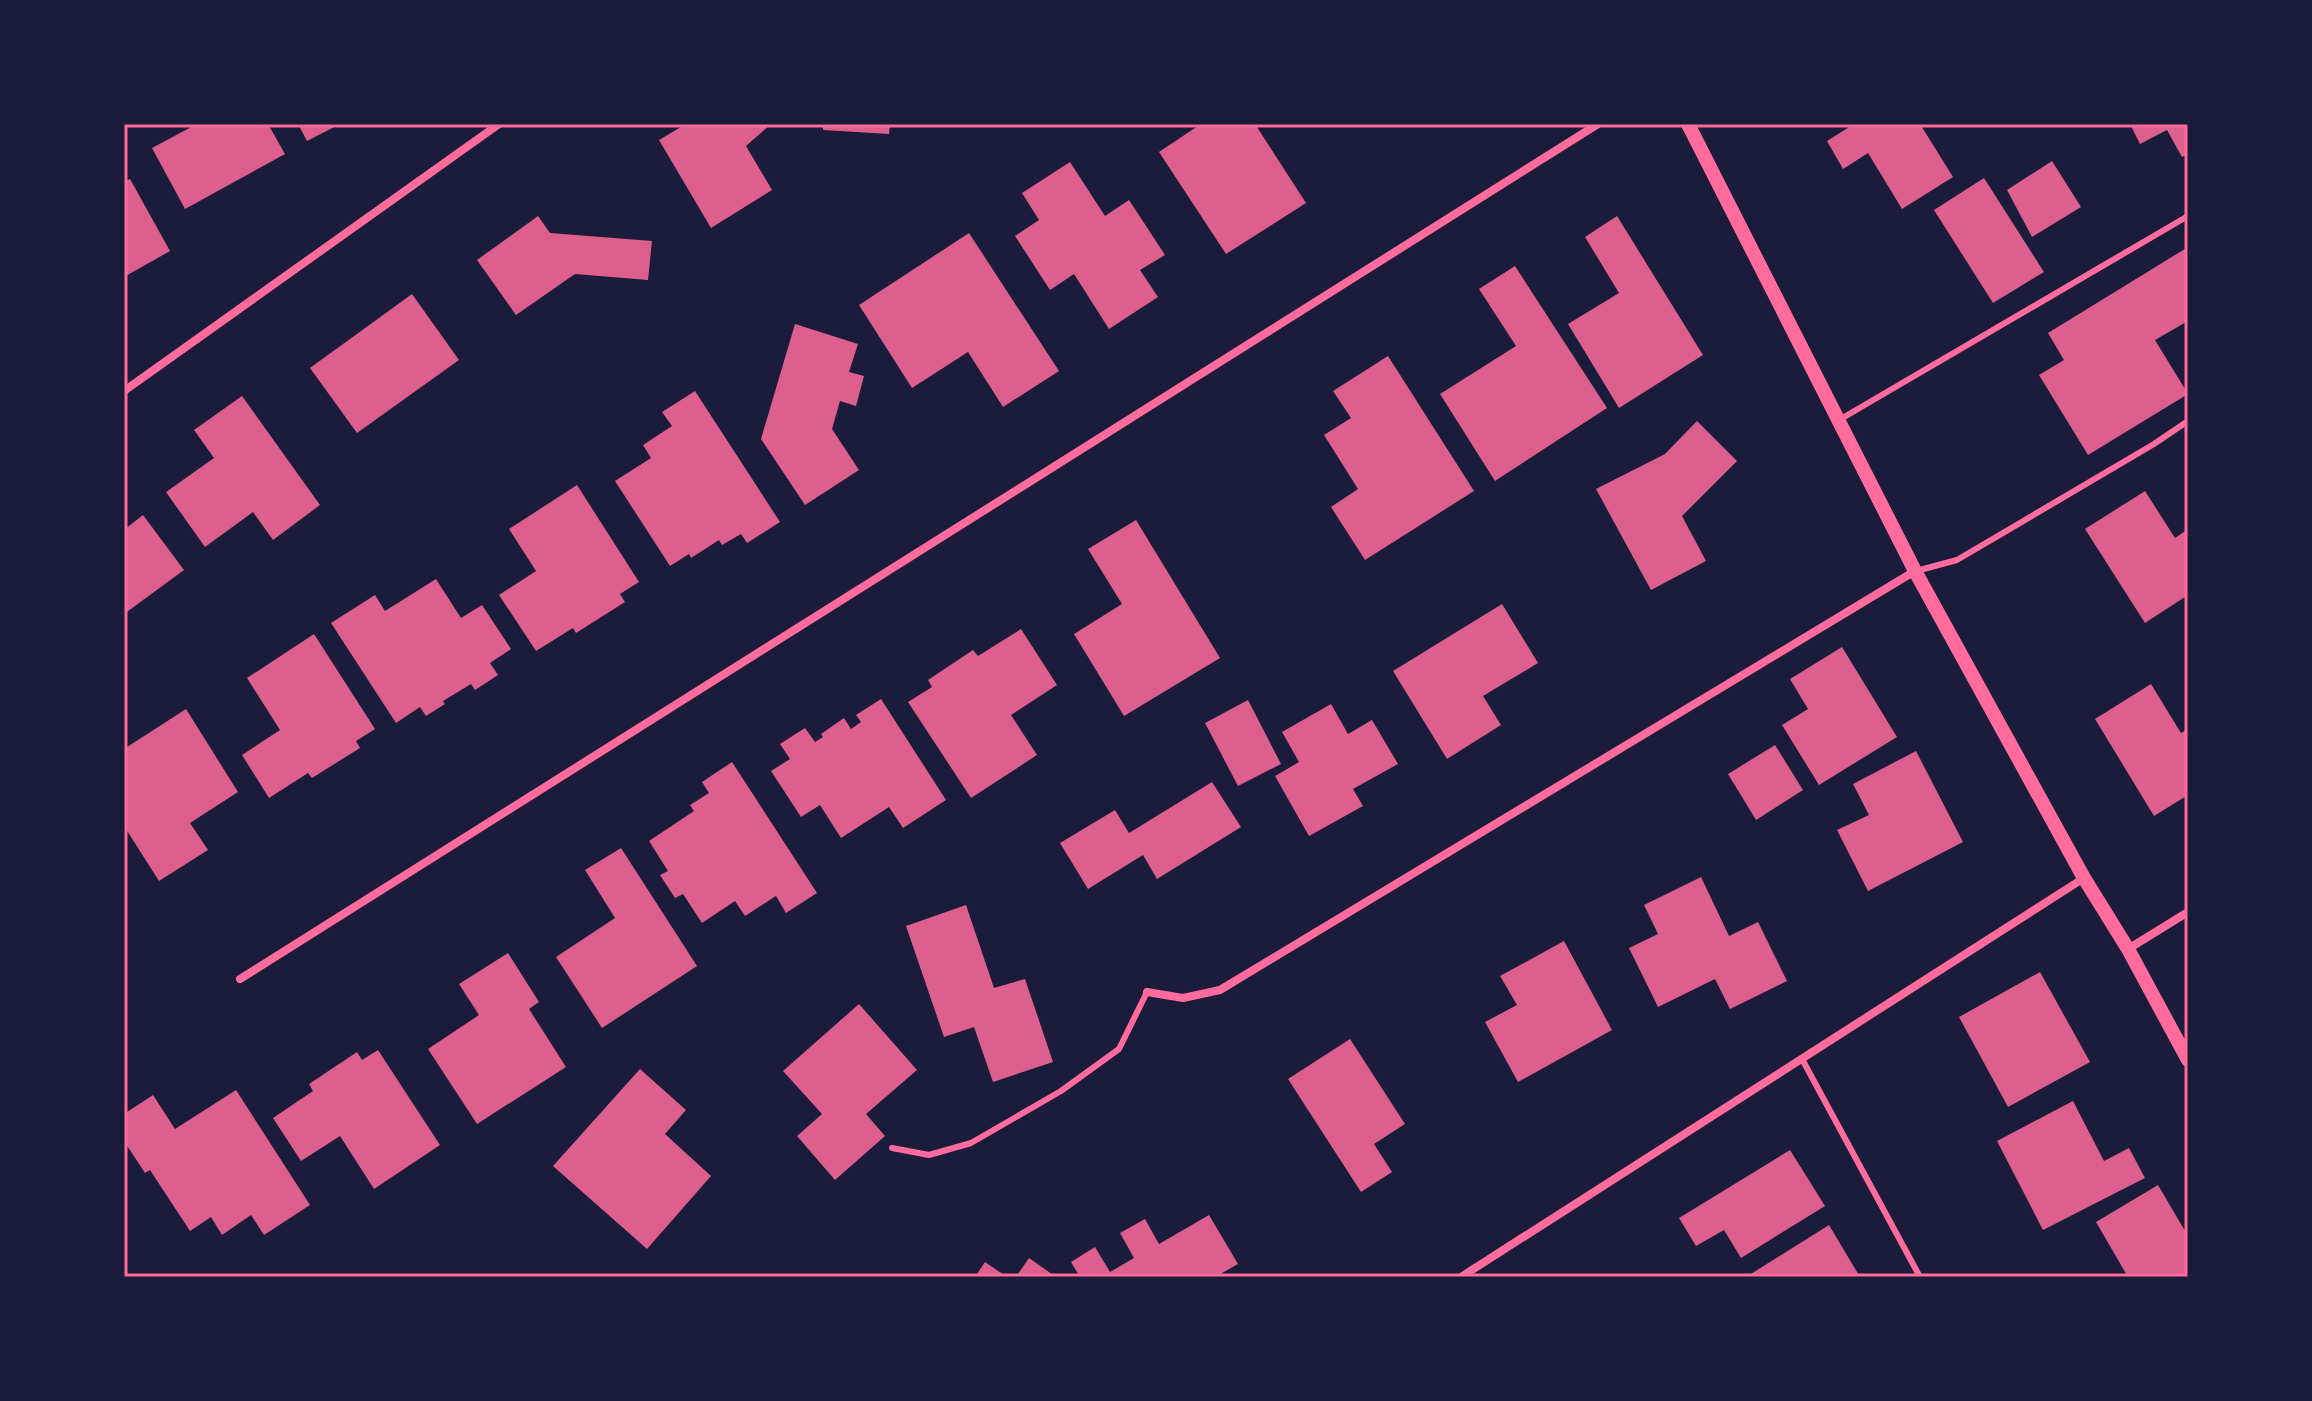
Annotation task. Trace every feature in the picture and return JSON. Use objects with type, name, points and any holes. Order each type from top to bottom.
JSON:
[{"type":"street","points":[[124,391],[499,124]]},
{"type":"street","points":[[240,979],[1598,124]]},
{"type":"street","points":[[1688,124],[1915,571],[2188,1060]]},
{"type":"street","points":[[1147,992],[1183,998],[1220,990],[1915,571]]},
{"type":"street","points":[[1461,1277],[2084,878]]},
{"type":"street","points":[[2128,949],[2188,912]]},
{"type":"lane","points":[[1839,420],[2188,216]]},
{"type":"lane","points":[[1915,571],[1957,560],[2188,421]]},
{"type":"lane","points":[[892,1148],[929,1155],[971,1143],[1061,1091],[1119,1049],[1147,992]]},
{"type":"lane","points":[[1802,1059],[1920,1277]]},
{"type":"building","points":[[197,124],[268,124],[285,154],[185,209],[152,148]]},
{"type":"building","points":[[298,124],[340,124],[307,141]]},
{"type":"building","points":[[686,124],[771,124],[746,146],[772,190],[711,228],[659,140]]},
{"type":"building","points":[[823,124],[890,124],[889,134],[823,130]]},
{"type":"building","points":[[1201,124],[1255,124],[1306,203],[1226,254],[1159,152]]},
{"type":"building","points":[[1854,124],[1920,124],[1953,177],[1902,209],[1868,153],[1843,169],[1827,141]]},
{"type":"building","points":[[2130,124],[2188,124],[2188,154],[2182,157],[2167,130],[2140,144]]},
{"type":"building","points":[[2052,161],[2081,207],[2032,237],[2007,190]]},
{"type":"building","points":[[1070,162],[1105,216],[1129,200],[1165,255],[1140,270],[1158,297],[1109,329],[1074,274],[1050,290],[1015,236],[1039,220],[1022,193]]},
{"type":"building","points":[[1984,178],[2044,272],[1993,303],[1934,210]]},
{"type":"building","points":[[130,179],[170,251],[124,277],[124,182]]},
{"type":"building","points":[[538,216],[550,233],[652,241],[648,280],[575,274],[516,315],[477,260]]},
{"type":"building","points":[[1617,216],[1703,355],[1619,408],[1568,324],[1619,293],[1585,237]]},
{"type":"building","points":[[969,233],[1059,371],[1003,407],[968,352],[912,388],[859,305]]},
{"type":"building","points":[[2188,247],[2188,321],[2155,340],[2188,394],[2088,455],[2039,375],[2064,360],[2048,333]]},
{"type":"building","points":[[1515,266],[1607,408],[1495,481],[1440,394],[1516,346],[1479,289]]},
{"type":"building","points":[[412,294],[459,360],[357,433],[310,368]]},
{"type":"building","points":[[795,324],[858,344],[849,372],[864,376],[856,406],[840,401],[832,429],[859,470],[805,505],[761,439]]},
{"type":"building","points":[[1388,356],[1474,491],[1365,560],[1331,507],[1358,489],[1324,435],[1351,418],[1333,391]]},
{"type":"building","points":[[695,391],[780,522],[747,543],[741,534],[722,545],[719,540],[691,558],[689,554],[670,566],[615,481],[651,458],[643,445],[672,426],[662,412]]},
{"type":"building","points":[[242,396],[320,505],[273,540],[253,512],[205,547],[166,492],[214,458],[194,430]]},
{"type":"building","points":[[1697,421],[1737,461],[1682,516],[1706,561],[1651,590],[1596,489],[1665,454]]},
{"type":"building","points":[[577,485],[639,582],[620,594],[625,602],[576,633],[573,628],[536,651],[499,595],[536,571],[509,529]]},
{"type":"building","points":[[2145,491],[2175,538],[2188,529],[2188,595],[2145,623],[2085,529]]},
{"type":"building","points":[[143,515],[184,570],[124,614],[124,530]]},
{"type":"building","points":[[1136,520],[1220,658],[1124,716],[1074,634],[1122,604],[1088,549]]},
{"type":"building","points":[[436,579],[461,618],[482,605],[511,649],[490,663],[498,675],[475,690],[471,684],[426,716],[420,707],[396,723],[331,623],[375,595],[385,611]]},
{"type":"building","points":[[1502,604],[1538,663],[1483,696],[1501,725],[1447,759],[1393,671]]},
{"type":"building","points":[[1021,629],[1057,685],[1011,715],[1037,755],[971,798],[908,702],[932,687],[928,680],[973,650],[978,656]]},
{"type":"building","points":[[314,634],[375,729],[356,741],[360,748],[312,778],[308,773],[269,798],[242,755],[280,730],[247,678]]},
{"type":"building","points":[[1842,647],[1897,737],[1819,785],[1782,725],[1808,709],[1790,679]]},
{"type":"building","points":[[2151,684],[2181,733],[2188,729],[2188,795],[2154,816],[2095,719]]},
{"type":"building","points":[[881,699],[946,800],[903,828],[889,807],[841,838],[820,805],[801,817],[771,771],[790,759],[780,744],[805,728],[815,742],[844,718],[851,729],[861,722],[856,715]]},
{"type":"building","points":[[1248,700],[1281,764],[1238,786],[1205,723]]},
{"type":"building","points":[[1331,704],[1348,734],[1372,720],[1398,764],[1353,789],[1363,806],[1309,836],[1275,776],[1299,762],[1282,732]]},
{"type":"building","points":[[186,709],[238,792],[190,823],[208,850],[159,881],[124,826],[124,749]]},
{"type":"building","points":[[1775,745],[1803,790],[1756,820],[1728,774]]},
{"type":"building","points":[[1916,751],[1963,842],[1868,891],[1837,830],[1869,815],[1853,784]]},
{"type":"building","points":[[732,762],[817,893],[786,913],[776,896],[745,916],[735,901],[702,923],[683,894],[675,898],[660,875],[668,871],[649,841],[694,811],[690,805],[709,793],[702,782]]},
{"type":"building","points":[[1212,782],[1241,827],[1157,879],[1143,855],[1088,889],[1060,843],[1115,810],[1129,833]]},
{"type":"building","points":[[621,848],[697,966],[602,1028],[556,957],[615,918],[585,870]]},
{"type":"building","points":[[1701,877],[1729,936],[1758,922],[1787,981],[1730,1009],[1715,979],[1658,1007],[1629,948],[1658,934],[1644,905]]},
{"type":"building","points":[[966,905],[994,988],[1025,979],[1053,1062],[993,1082],[974,1027],[944,1037],[906,926]]},
{"type":"building","points":[[1564,941],[1612,1030],[1518,1082],[1485,1022],[1517,1005],[1500,976]]},
{"type":"building","points":[[508,953],[539,1002],[529,1009],[566,1067],[477,1124],[428,1049],[479,1015],[459,984]]},
{"type":"building","points":[[2040,972],[2090,1062],[2008,1107],[1959,1017]]},
{"type":"building","points":[[859,1004],[917,1070],[866,1114],[885,1136],[835,1180],[797,1136],[822,1114],[783,1071]]},
{"type":"building","points":[[1350,1039],[1405,1124],[1374,1144],[1392,1172],[1361,1192],[1288,1079]]},
{"type":"building","points":[[378,1050],[440,1145],[374,1189],[340,1136],[301,1161],[273,1118],[313,1091],[309,1084],[357,1052],[362,1060]]},
{"type":"building","points":[[640,1069],[686,1110],[665,1134],[711,1176],[647,1249],[553,1166]]},
{"type":"building","points":[[236,1090],[310,1205],[264,1235],[251,1215],[222,1235],[211,1217],[190,1231],[150,1170],[145,1173],[124,1141],[124,1114],[153,1095],[175,1129]]},
{"type":"building","points":[[2073,1101],[2104,1161],[2129,1148],[2145,1178],[2043,1230],[1997,1141]]},
{"type":"building","points":[[1790,1150],[1825,1206],[1741,1258],[1724,1230],[1696,1246],[1679,1218]]},
{"type":"building","points":[[2158,1185],[2188,1236],[2188,1277],[2128,1277],[2096,1222]]},
{"type":"building","points":[[1209,1215],[1238,1264],[1215,1277],[1080,1277],[1071,1262],[1095,1247],[1110,1272],[1134,1258],[1120,1233],[1145,1219],[1159,1244]]},
{"type":"building","points":[[1829,1225],[1860,1277],[1746,1277]]},
{"type":"building","points":[[1029,1258],[1056,1277],[1016,1277]]},
{"type":"building","points":[[985,1262],[1007,1277],[975,1277]]}]
